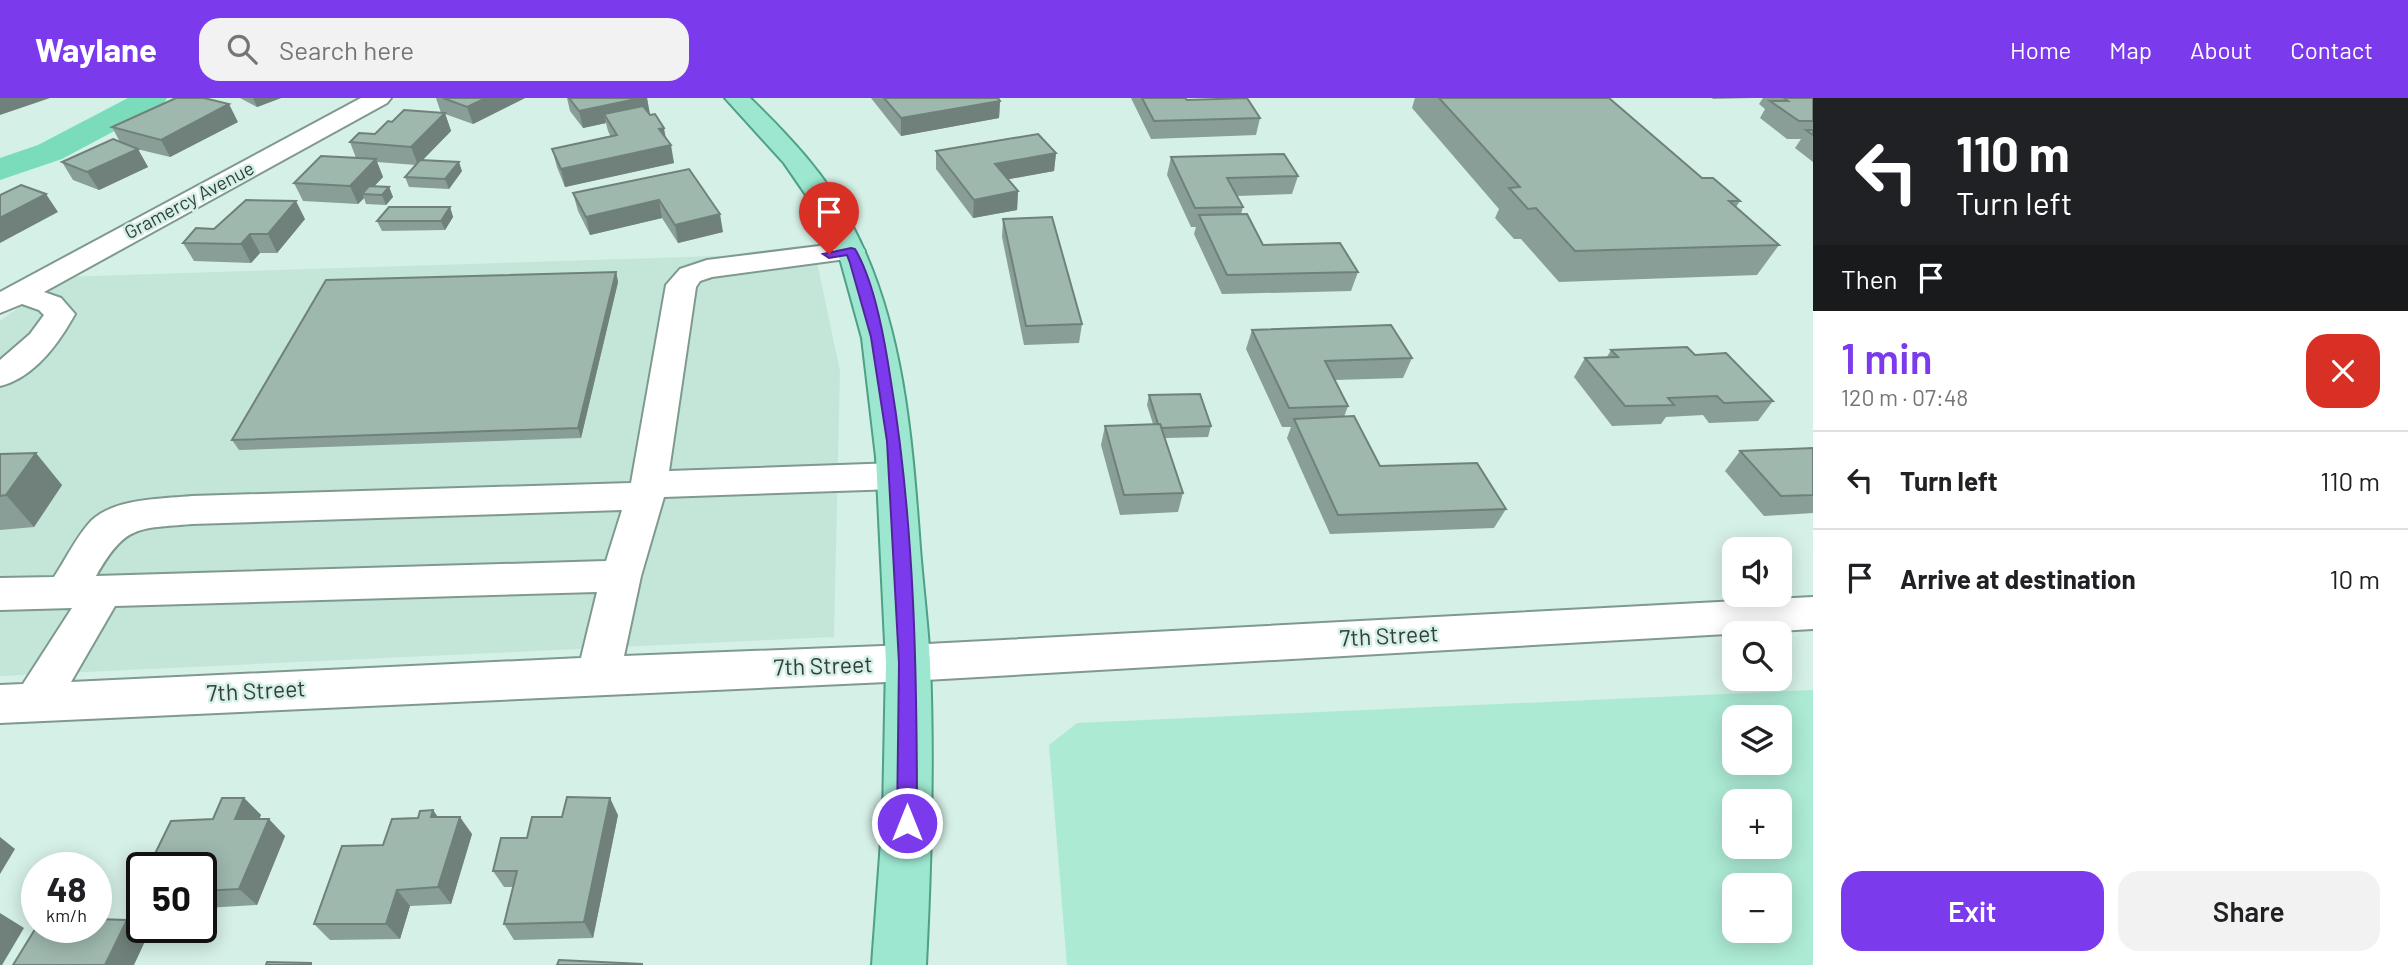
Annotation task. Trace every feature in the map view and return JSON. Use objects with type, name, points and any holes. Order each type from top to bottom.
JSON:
[{"type":"main road","points":[[737,98],[779,140],[826,201],[851,251],[877,337],[894,441],[908,663],[907,848],[900,965]]},
{"type":"street","name":"Gramercy Avenue","points":[[10,298],[379,98]]},
{"type":"street","points":[[598,675],[621,576],[647,491],[681,285],[690,275],[707,269],[851,251]]},
{"type":"street","points":[[0,376],[25,359],[47,338],[60,314],[50,304],[10,298]]},
{"type":"street","points":[[18,703],[84,593],[107,529],[124,521],[152,514],[206,510],[647,491],[896,476]]},
{"type":"street","points":[[0,594],[621,576]]},
{"type":"street","name":"7th Street","points":[[18,703],[908,663],[1813,613]]},
{"type":"shaded area","points":[[815,253],[840,371],[834,637],[0,676],[0,321],[61,277]]},
{"type":"green space","points":[[1813,690],[1813,965],[1067,965],[1049,745],[1077,723]]},
{"type":"building","points":[[176,98],[204,98],[229,104],[161,140],[112,127]]},
{"type":"building","points":[[443,98],[486,98],[467,107]]},
{"type":"building","points":[[569,98],[641,98],[579,111]]},
{"type":"building","points":[[884,98],[998,98],[1000,101],[901,118]]},
{"type":"building","points":[[1142,98],[1247,98],[1260,118],[1154,121]]},
{"type":"building","points":[[1439,98],[1609,98],[1702,178],[1713,178],[1740,201],[1729,201],[1779,245],[1575,251],[1536,208],[1528,209],[1509,188],[1520,187]]},
{"type":"building","points":[[1784,98],[1813,98],[1813,121],[1799,121],[1770,101],[1788,101]]},
{"type":"building","points":[[643,106],[650,115],[655,114],[664,128],[659,129],[671,145],[561,169],[552,149],[617,135],[604,114]]},
{"type":"building","points":[[404,110],[445,113],[411,147],[350,142],[359,133],[375,134]]},
{"type":"building","points":[[1038,134],[1056,153],[995,164],[1018,191],[974,200],[936,151]]},
{"type":"building","points":[[113,139],[138,149],[87,172],[62,162]]},
{"type":"building","points":[[1284,154],[1298,176],[1227,178],[1243,207],[1195,208],[1171,157]]},
{"type":"building","points":[[321,156],[376,159],[350,186],[294,183]]},
{"type":"building","points":[[420,160],[459,162],[445,179],[405,177]]},
{"type":"building","points":[[689,169],[720,214],[675,225],[659,200],[586,217],[573,193]]},
{"type":"building","points":[[21,185],[46,194],[0,218],[0,195]]},
{"type":"building","points":[[369,186],[389,187],[382,195],[362,194]]},
{"type":"building","points":[[246,200],[296,201],[268,234],[250,234],[241,244],[183,243],[196,228],[214,229]]},
{"type":"building","points":[[389,207],[450,207],[441,221],[377,221]]},
{"type":"building","points":[[1247,214],[1263,245],[1340,243],[1358,272],[1227,275],[1199,215]]},
{"type":"building","points":[[1052,217],[1082,324],[1026,326],[1003,219]]},
{"type":"building","points":[[616,272],[578,428],[232,440],[326,280]]},
{"type":"building","points":[[1391,325],[1412,358],[1325,361],[1348,406],[1289,408],[1252,330]]},
{"type":"building","points":[[1687,347],[1695,355],[1726,353],[1773,401],[1724,403],[1717,396],[1668,398],[1674,405],[1625,406],[1585,358],[1618,357],[1611,350]]},
{"type":"building","points":[[1200,394],[1211,426],[1162,428],[1158,424],[1149,395]]},
{"type":"building","points":[[1354,416],[1380,466],[1477,463],[1506,509],[1338,515],[1294,419]]},
{"type":"building","points":[[1160,424],[1183,493],[1124,495],[1105,426]]},
{"type":"building","points":[[1813,448],[1813,495],[1781,496],[1740,451]]},
{"type":"building","points":[[36,453],[6,495],[0,496],[0,454]]},
{"type":"building","points":[[567,797],[610,798],[584,922],[504,924],[517,871],[493,871],[501,838],[527,838],[532,817],[562,817]]},
{"type":"building","points":[[222,798],[244,798],[235,819],[269,819],[239,889],[217,890],[217,852],[156,852],[171,821],[213,819]]},
{"type":"building","points":[[433,810],[431,817],[460,817],[438,887],[397,890],[386,924],[314,924],[342,846],[383,845],[392,819],[418,818],[420,811]]},
{"type":"building","points":[[112,920],[126,920],[105,965],[13,965],[27,943],[112,943]]},
{"type":"building","points":[[559,960],[642,964],[642,965],[557,965]]},
{"type":"building","points":[[267,962],[311,963],[311,965],[266,965]]},
{"type":"waterway","points":[[0,170],[50,152],[152,98]]},
{"type":"route","points":[[829,254],[851,251],[856,263],[877,337],[894,441],[908,663],[907,823]]}]
